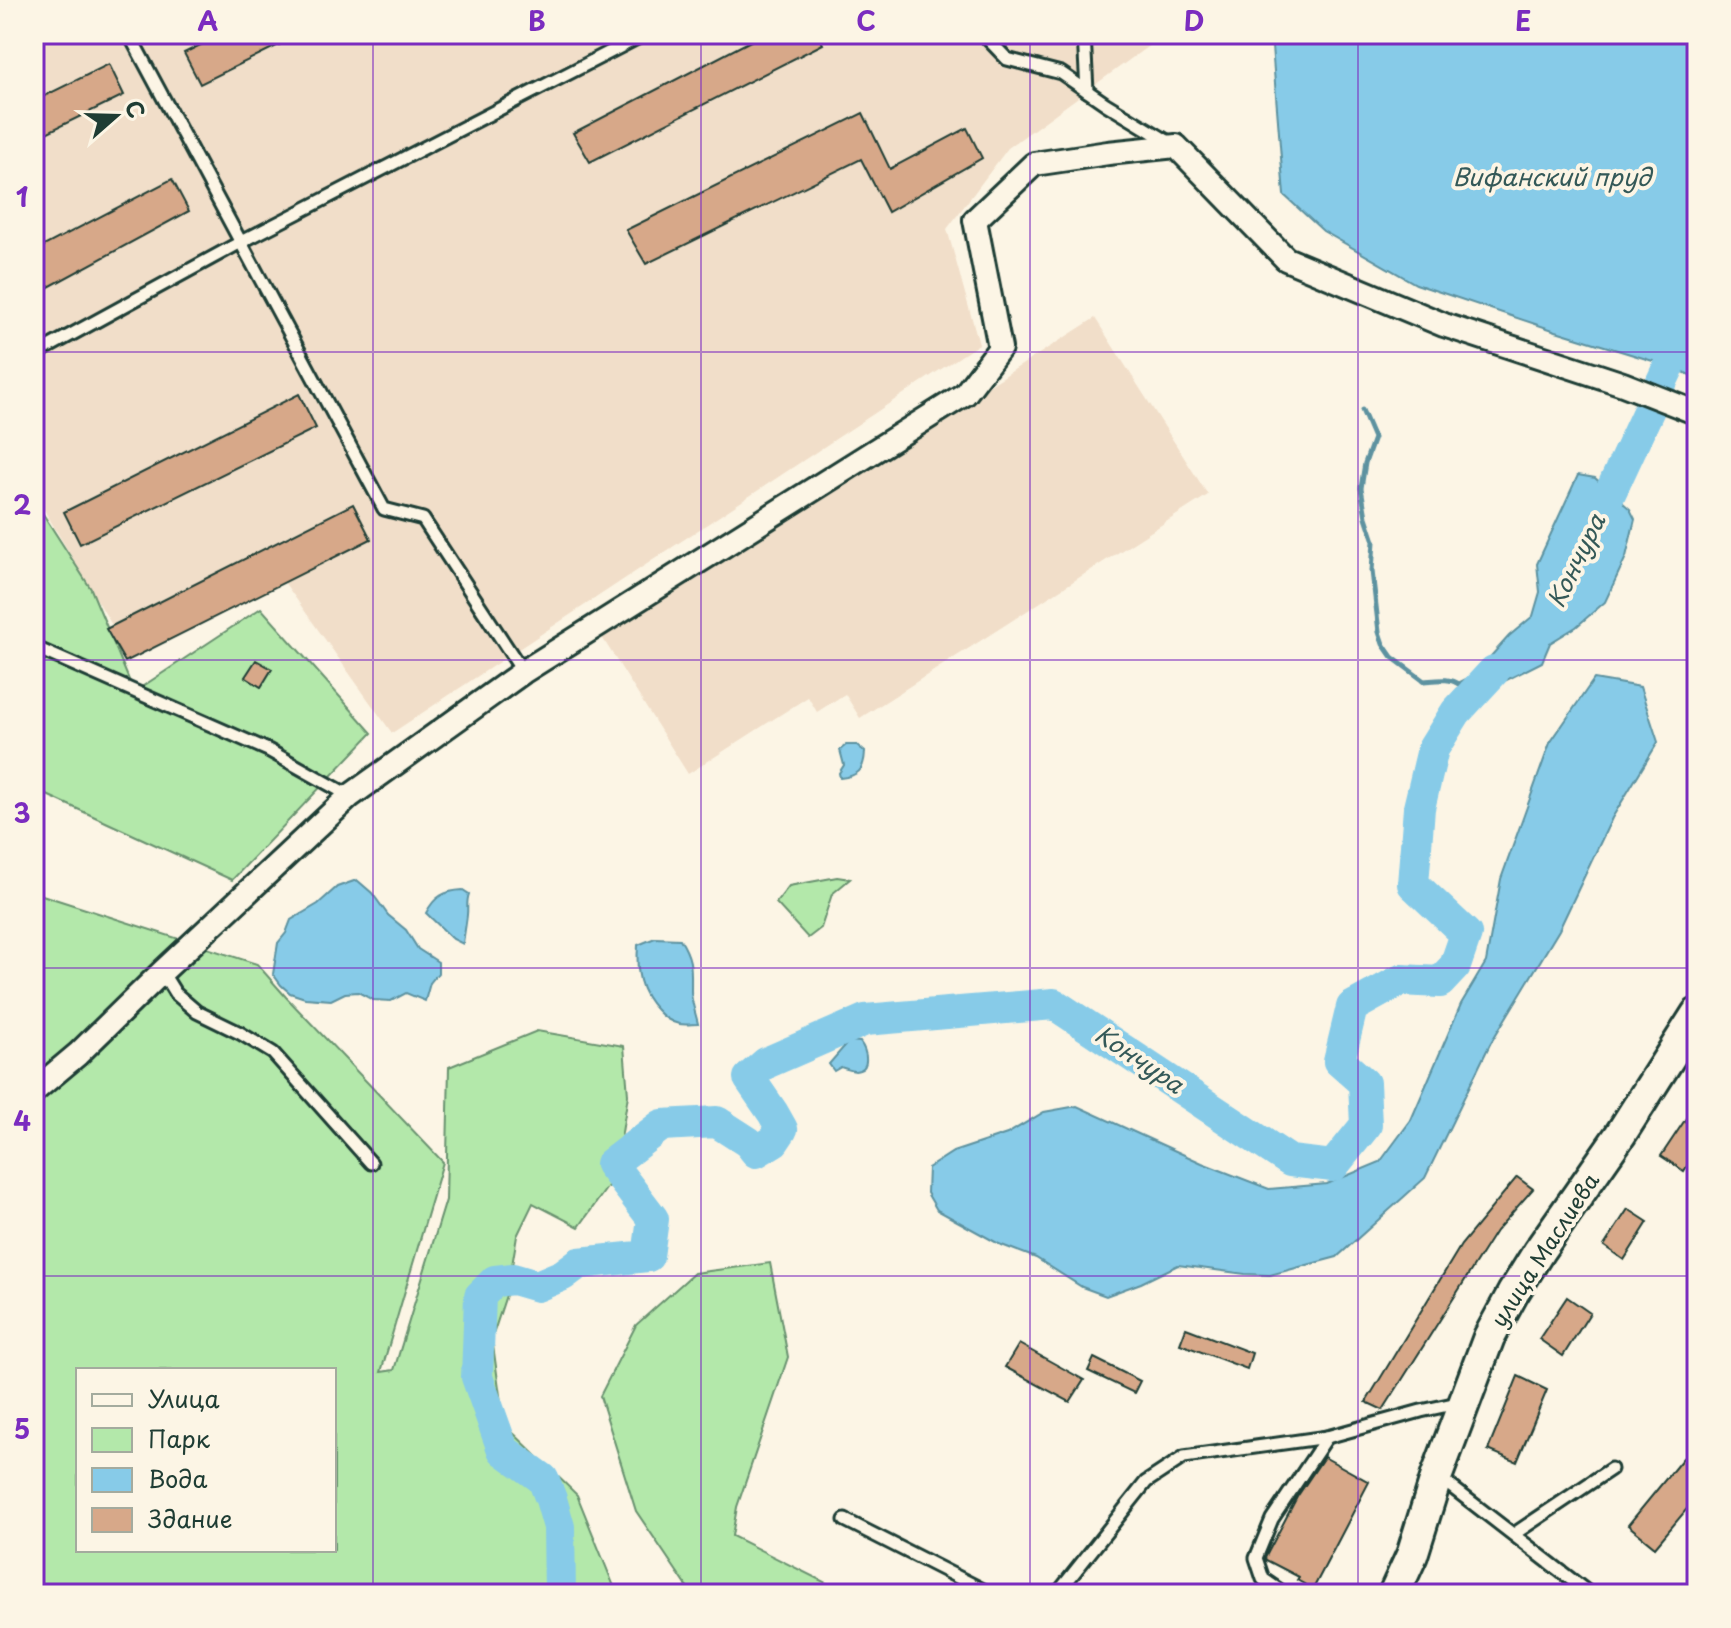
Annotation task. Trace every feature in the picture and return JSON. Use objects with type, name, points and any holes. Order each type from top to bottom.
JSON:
[{"type":"street","points":[[34,1091],[78,1054],[350,796],[523,672],[965,394],[1000,348],[975,220],[1034,164],[1176,146],[1286,259],[1444,325],[1623,384],[1697,413]]},
{"type":"street","name":"улица Маслиева","points":[[1394,1594],[1412,1555],[1437,1475],[1489,1337],[1539,1251],[1620,1135],[1696,1016]]},
{"type":"lane","points":[[129,34],[384,509],[423,519],[523,672]]},
{"type":"lane","points":[[34,355],[241,242],[645,34]]},
{"type":"lane","points":[[983,34],[1007,59],[1061,73],[1176,146]]},
{"type":"lane","points":[[1084,34],[1087,91]]},
{"type":"lane","points":[[34,647],[268,750],[350,796]]},
{"type":"lane","points":[[162,972],[175,993],[197,1012],[273,1053],[371,1163]]},
{"type":"lane","points":[[1057,1594],[1146,1482],[1184,1457],[1327,1437],[1465,1401]]},
{"type":"lane","points":[[1285,1594],[1263,1579],[1256,1558],[1272,1519],[1327,1437]]},
{"type":"lane","points":[[1514,1534],[1611,1469]]},
{"type":"lane","points":[[1437,1475],[1590,1594]]},
{"type":"lane","points":[[845,1520],[991,1594]]},
{"type":"shaded area","points":[[34,34],[1165,34],[1008,148],[947,229],[979,344],[392,733],[284,582],[129,654],[34,493]]},
{"type":"shaded area","points":[[1095,318],[1208,495],[860,718],[845,694],[817,712],[808,697],[688,774],[600,634]]},
{"type":"green space","points":[[34,500],[91,589],[134,692],[261,608],[372,733],[232,880],[34,789]]},
{"type":"green space","points":[[837,877],[850,879],[832,894],[821,928],[808,938],[776,903],[789,886]]},
{"type":"green space","points":[[39,894],[257,964],[443,1162],[381,1372],[394,1370],[446,1200],[449,1067],[537,1031],[624,1046],[628,1095],[615,1176],[579,1227],[533,1203],[517,1236],[508,1289],[492,1338],[504,1424],[577,1495],[617,1594],[34,1594],[34,899]]},
{"type":"green space","points":[[770,1263],[788,1357],[737,1507],[732,1536],[848,1594],[692,1594],[636,1511],[600,1396],[636,1325],[694,1273]]},
{"type":"water","name":"Вифанский пруд","points":[[1271,34],[1697,34],[1697,378],[1669,366],[1416,284],[1323,231],[1284,195]]},
{"type":"water","points":[[1578,475],[1595,478],[1630,509],[1635,519],[1626,557],[1605,602],[1576,627],[1550,643],[1542,662],[1465,701],[1458,683],[1474,675],[1509,636],[1533,616],[1540,592],[1537,564]]},
{"type":"water","points":[[1594,679],[1640,687],[1658,742],[1612,818],[1559,930],[1490,1044],[1425,1178],[1337,1257],[1270,1275],[1178,1265],[1106,1296],[1082,1287],[1036,1258],[999,1244],[937,1210],[927,1193],[928,1168],[953,1152],[1007,1134],[1044,1112],[1077,1106],[1202,1163],[1269,1189],[1327,1184],[1380,1162],[1411,1120],[1461,1004],[1486,962],[1501,879],[1550,743]]},
{"type":"water","points":[[846,745],[857,745],[865,752],[864,758],[859,771],[840,778],[839,773],[844,765],[840,750]]},
{"type":"water","points":[[357,880],[406,930],[418,949],[438,962],[438,973],[430,983],[425,1001],[406,993],[391,1001],[373,1000],[358,992],[345,993],[331,1000],[305,998],[290,993],[273,974],[278,943],[291,920],[318,904],[337,887]]},
{"type":"water","points":[[463,890],[469,894],[463,944],[453,939],[426,913],[441,896]]},
{"type":"water","points":[[655,938],[680,939],[684,946],[690,964],[691,995],[698,1024],[670,1021],[646,996],[638,972],[638,945]]},
{"type":"water","points":[[849,1041],[860,1042],[866,1054],[864,1067],[855,1071],[841,1067],[834,1071],[829,1064]]},
{"type":"building","points":[[223,34],[301,34],[200,84],[184,53]]},
{"type":"building","points":[[764,34],[818,34],[823,44],[590,162],[573,133]]},
{"type":"building","points":[[109,64],[124,95],[34,139],[34,101]]},
{"type":"building","points":[[863,113],[890,169],[967,128],[982,158],[888,212],[861,159],[646,264],[626,230]]},
{"type":"building","points":[[172,179],[189,211],[34,295],[34,251]]},
{"type":"building","points":[[299,394],[316,428],[80,544],[64,512]]},
{"type":"building","points":[[353,504],[371,539],[125,662],[106,629]]},
{"type":"building","points":[[256,660],[272,669],[261,687],[245,677]]},
{"type":"building","points":[[1697,1102],[1697,1150],[1684,1171],[1661,1156]]},
{"type":"building","points":[[1517,1177],[1533,1189],[1496,1231],[1383,1410],[1366,1402],[1461,1245]]},
{"type":"building","points":[[1628,1209],[1648,1222],[1624,1260],[1604,1246]]},
{"type":"building","points":[[1567,1297],[1590,1313],[1563,1356],[1539,1339]]},
{"type":"building","points":[[1186,1328],[1252,1353],[1247,1369],[1180,1344]]},
{"type":"building","points":[[1019,1344],[1084,1380],[1070,1402],[1005,1367]]},
{"type":"building","points":[[1094,1358],[1140,1381],[1134,1393],[1088,1371]]},
{"type":"building","points":[[1518,1376],[1547,1390],[1517,1462],[1488,1450]]},
{"type":"building","points":[[1324,1457],[1369,1482],[1313,1589],[1297,1580],[1299,1577],[1265,1558],[1297,1497]]},
{"type":"building","points":[[1683,1458],[1697,1469],[1697,1497],[1655,1547],[1628,1525]]},
{"type":"waterway","name":"Кончура","points":[[1593,530],[1669,366]]},
{"type":"waterway","points":[[1362,410],[1374,438],[1365,463],[1361,488],[1374,541],[1372,571],[1383,644],[1392,657],[1424,681],[1448,680],[1460,685]]},
{"type":"waterway","name":"Кончура","points":[[560,1594],[559,1527],[551,1499],[543,1479],[503,1450],[477,1377],[480,1296],[495,1281],[513,1279],[537,1286],[563,1275],[579,1263],[648,1256],[653,1219],[611,1164],[662,1125],[717,1122],[748,1142],[756,1152],[774,1141],[782,1129],[749,1078],[766,1063],[865,1020],[1054,1004],[1290,1161],[1333,1166],[1366,1125],[1364,1083],[1339,1061],[1352,1007],[1401,980],[1440,982],[1455,966],[1466,934],[1413,884],[1419,808],[1433,749],[1456,712],[1494,671]]}]
